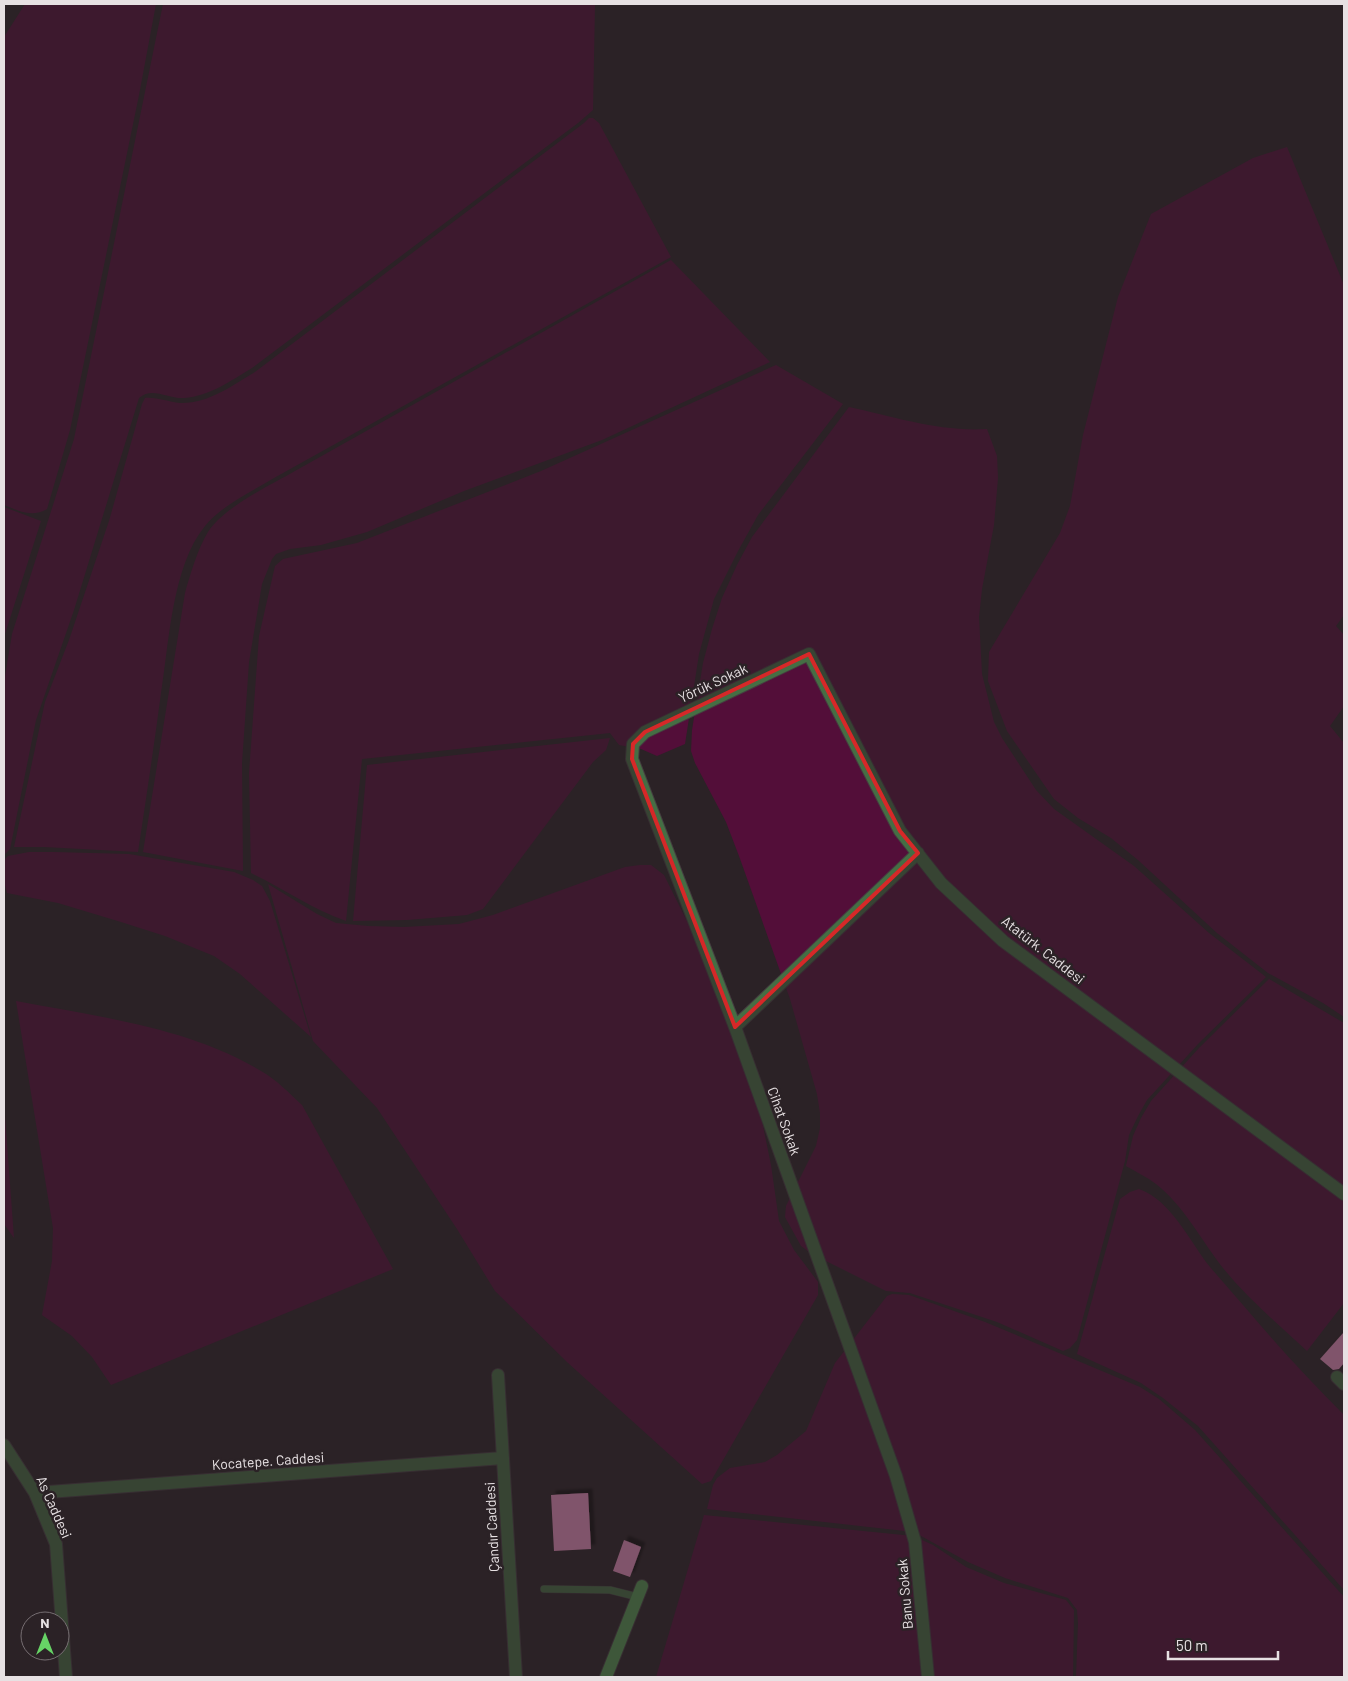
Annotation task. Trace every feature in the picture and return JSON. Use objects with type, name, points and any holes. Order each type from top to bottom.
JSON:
[{"type":"street","name":"Yörük Sokak","points":[[633,744],[646,732],[809,654]]},
{"type":"street","name":"Atatürk. Caddesi","points":[[809,654],[900,831],[941,883],[1003,941],[1344,1194]]},
{"type":"street","name":"Cihat Sokak","points":[[633,744],[632,759],[735,1027],[896,1476],[905,1509]]},
{"type":"street","points":[[735,1027],[918,854]]},
{"type":"street","name":"Çandır Caddesi","points":[[498,1375],[516,1677]]},
{"type":"street","name":"As Caddesi","points":[[4,1445],[35,1493],[56,1544],[66,1677]]},
{"type":"street","name":"Kocatepe. Caddesi","points":[[35,1493],[503,1458]]},
{"type":"street","name":"Banu Sokak","points":[[905,1509],[915,1542],[928,1677]]},
{"type":"street","points":[[606,1677],[640,1592]]},
{"type":"lane","points":[[544,1589],[640,1592]]},
{"type":"highlighted area","points":[[809,654],[900,831],[918,853],[735,1027],[632,759],[633,744],[645,732]]},
{"type":"shaded area","points":[[25,4],[156,4],[70,430],[47,509],[36,513],[20,511],[4,505],[4,37]]},
{"type":"shaded area","points":[[163,4],[595,4],[593,110],[252,368],[220,387],[193,397],[178,398],[149,393],[139,398],[74,610],[36,720],[10,849],[5,854],[4,682],[12,634],[74,439]]},
{"type":"shaded area","points":[[589,118],[593,118],[599,123],[671,257],[237,499],[212,518],[194,543],[185,562],[179,583],[170,629],[138,852],[14,847],[45,702],[69,640],[109,521],[145,398],[180,403],[200,400],[220,393],[255,372]]},
{"type":"shaded area","points":[[1287,147],[1344,285],[1344,615],[1336,626],[1344,635],[1344,706],[1330,726],[1344,743],[1344,1017],[1323,1003],[1268,973],[1217,933],[1138,860],[1111,838],[1078,818],[1054,799],[1007,731],[988,681],[989,652],[1060,533],[1070,506],[1083,435],[1118,297],[1151,214],[1253,158]]},
{"type":"shaded area","points":[[671,260],[770,362],[602,440],[464,491],[367,532],[321,545],[290,549],[276,554],[272,559],[262,584],[249,662],[242,763],[243,871],[143,852],[185,593],[201,546],[215,523],[260,490]]},
{"type":"shaded area","points":[[776,365],[843,404],[758,515],[714,599],[699,654],[685,744],[657,756],[641,749],[619,745],[610,733],[362,759],[346,921],[321,911],[251,873],[249,773],[259,636],[275,566],[283,559],[357,543],[541,471]]},
{"type":"shaded area","points":[[849,407],[935,426],[987,429],[997,456],[998,478],[994,525],[982,589],[979,617],[982,674],[994,722],[1002,738],[1036,790],[1054,809],[1134,866],[1209,933],[1266,977],[1198,1044],[1147,1100],[1138,1116],[1129,1135],[1125,1161],[1077,1340],[1070,1348],[1063,1351],[997,1322],[910,1293],[886,1291],[812,1254],[801,1246],[785,1217],[786,1206],[816,1146],[820,1128],[817,1094],[790,999],[739,856],[726,822],[695,763],[691,751],[692,730],[703,663],[712,629],[722,598],[737,565],[752,537]]},
{"type":"shaded area","points":[[4,507],[41,521],[4,637]]},
{"type":"shaded area","points":[[610,738],[606,750],[593,762],[483,909],[467,915],[407,920],[353,921],[367,765]]},
{"type":"shaded area","points":[[29,852],[129,854],[234,872],[253,880],[262,886],[270,901],[311,1037],[240,974],[214,956],[165,936],[121,922],[58,903],[7,893],[4,882],[4,860],[8,856]]},
{"type":"shaded area","points":[[651,865],[664,875],[735,1018],[750,1063],[771,1165],[779,1221],[794,1250],[818,1282],[818,1295],[711,1481],[702,1484],[567,1362],[495,1291],[457,1229],[377,1108],[313,1041],[268,884],[317,914],[336,923],[404,927],[459,924],[493,915],[625,867]]},
{"type":"shaded area","points":[[1269,979],[1344,1023],[1344,1303],[1307,1351],[1263,1311],[1232,1279],[1175,1202],[1153,1181],[1126,1166],[1133,1136],[1151,1101],[1199,1048]]},
{"type":"shaded area","points":[[16,1001],[111,1019],[173,1034],[233,1056],[272,1078],[302,1105],[393,1269],[111,1385],[92,1357],[72,1336],[42,1315],[52,1261],[53,1228]]},
{"type":"shaded area","points":[[4,1103],[14,1238],[4,1224]]},
{"type":"shaded area","points":[[1139,1189],[1161,1202],[1179,1223],[1214,1272],[1305,1375],[1344,1415],[1344,1590],[1198,1426],[1141,1383],[1077,1354],[1120,1199],[1130,1192]]},
{"type":"shaded area","points":[[892,1294],[909,1295],[985,1322],[1140,1387],[1159,1399],[1195,1430],[1344,1597],[1344,1677],[1076,1677],[1077,1610],[1068,1598],[1005,1578],[968,1562],[914,1532],[707,1509],[713,1485],[717,1478],[730,1468],[765,1462],[777,1455],[806,1431],[835,1363],[887,1296]]},
{"type":"shaded area","points":[[704,1515],[913,1536],[933,1545],[966,1567],[1004,1583],[1066,1600],[1074,1610],[1073,1677],[656,1677]]},
{"type":"building","points":[[1344,1332],[1344,1363],[1339,1369],[1333,1370],[1320,1359]]},
{"type":"building","points":[[588,1493],[591,1549],[554,1551],[551,1495]]},
{"type":"building","points":[[624,1540],[641,1547],[630,1577],[613,1571]]}]
